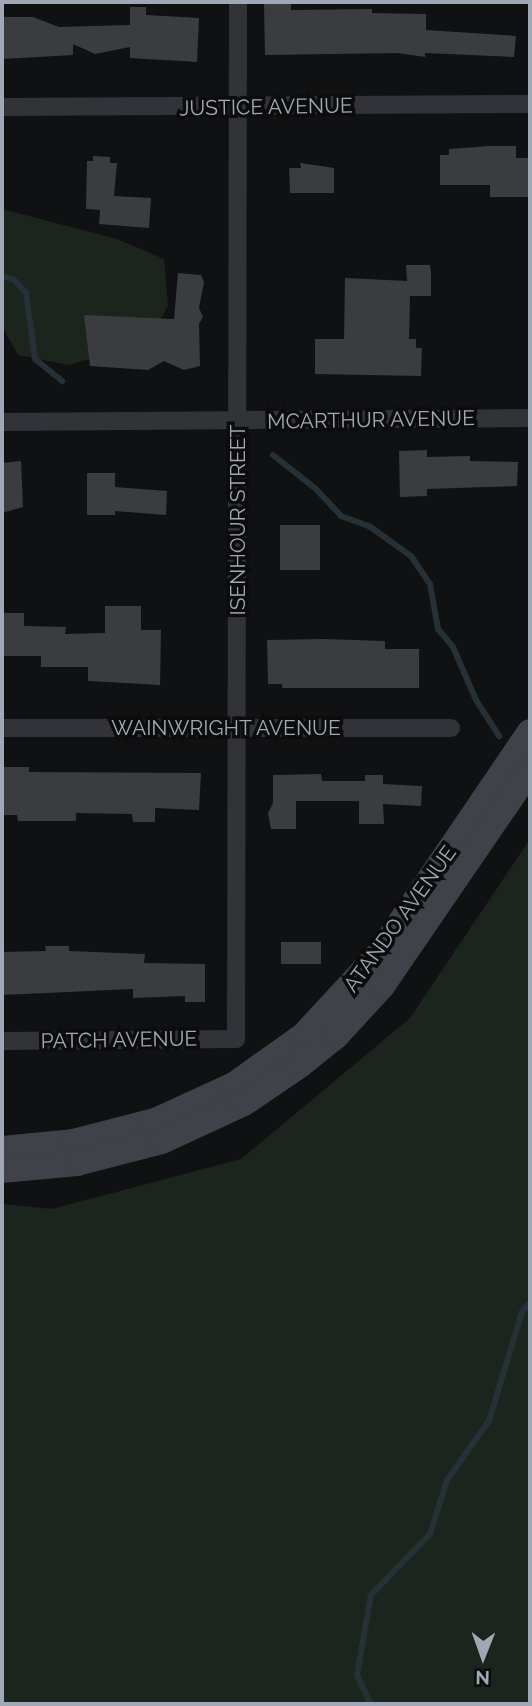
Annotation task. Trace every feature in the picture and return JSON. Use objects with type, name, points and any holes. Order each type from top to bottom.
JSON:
[{"type":"main road","name":"ATANDO AVENUE","points":[[2,1149],[74,1142],[155,1121],[234,1085],[304,1035],[352,989],[386,946],[530,732]]},
{"type":"main road","name":"ATANDO AVENUE","points":[[2,1170],[77,1163],[162,1141],[224,1114],[292,1072],[336,1036],[382,986],[530,770]]},
{"type":"street","name":"ISENHOUR STREET","points":[[236,1039],[235,107],[238,2]]},
{"type":"street","name":"JUSTICE AVENUE","points":[[2,107],[530,104]]},
{"type":"street","name":"MCARTHUR AVENUE","points":[[2,422],[530,418]]},
{"type":"street","name":"WAINWRIGHT AVENUE","points":[[2,728],[451,728]]},
{"type":"street","name":"PATCH AVENUE","points":[[2,1041],[236,1039]]},
{"type":"shaded area","points":[[2,209],[117,239],[164,259],[168,306],[148,342],[69,365],[18,355],[2,326]]},
{"type":"shaded area","points":[[530,839],[530,1704],[2,1704],[2,1204],[52,1209],[241,1159],[410,1018]]},
{"type":"building","points":[[264,2],[291,2],[291,10],[372,9],[372,13],[426,14],[426,30],[516,36],[514,57],[425,53],[425,57],[398,53],[265,55]]},
{"type":"building","points":[[130,7],[146,7],[146,15],[199,18],[197,62],[130,58],[130,47],[95,54],[73,44],[73,55],[2,59],[2,17],[33,17],[59,27],[130,25]]},
{"type":"building","points":[[516,146],[516,158],[530,158],[530,197],[490,197],[490,185],[440,185],[440,155],[449,155],[449,149]]},
{"type":"building","points":[[93,156],[110,157],[110,163],[117,163],[114,196],[151,198],[149,228],[99,224],[100,210],[86,209],[87,161],[93,161]]},
{"type":"building","points":[[300,163],[334,168],[334,193],[290,193],[289,168],[301,168]]},
{"type":"building","points":[[406,265],[430,265],[431,296],[410,296],[409,339],[416,339],[416,348],[422,348],[421,376],[315,374],[315,339],[344,339],[345,278],[407,281]]},
{"type":"building","points":[[178,273],[201,275],[204,282],[199,308],[203,317],[199,324],[200,366],[184,370],[164,361],[148,370],[90,366],[84,315],[174,319]]},
{"type":"building","points":[[427,450],[427,457],[470,456],[470,461],[518,462],[517,486],[427,489],[427,496],[400,497],[399,451]]},
{"type":"building","points":[[21,461],[23,507],[2,513],[2,463]]},
{"type":"building","points":[[87,473],[115,473],[115,487],[167,491],[166,515],[115,511],[115,515],[87,515]]},
{"type":"building","points":[[280,525],[320,525],[320,570],[280,570]]},
{"type":"building","points":[[105,606],[141,606],[141,630],[161,630],[160,685],[88,681],[88,667],[41,667],[41,656],[2,656],[2,613],[24,613],[24,626],[66,627],[65,634],[105,633]]},
{"type":"building","points":[[267,640],[385,641],[385,649],[419,649],[419,688],[282,688],[282,684],[268,684]]},
{"type":"building","points":[[2,767],[29,767],[29,772],[201,773],[199,810],[155,808],[155,822],[133,822],[132,814],[76,813],[76,821],[18,821],[17,815],[2,815]]},
{"type":"building","points":[[321,774],[322,781],[365,781],[365,775],[383,775],[383,784],[422,786],[421,806],[383,804],[384,824],[359,824],[359,801],[296,801],[296,829],[271,829],[268,813],[273,803],[273,775]]},
{"type":"building","points":[[281,942],[321,942],[321,964],[281,964]]},
{"type":"building","points":[[45,946],[69,946],[69,951],[145,954],[144,963],[205,964],[205,1002],[185,1002],[185,996],[133,998],[133,989],[2,995],[2,952],[46,951]]},
{"type":"waterway","points":[[2,276],[14,280],[26,293],[35,359],[62,381]]},
{"type":"waterway","points":[[273,455],[316,489],[341,516],[369,526],[411,556],[430,584],[438,629],[453,647],[476,700],[499,736]]},
{"type":"waterway","points":[[371,1704],[357,1675],[371,1595],[430,1534],[447,1480],[489,1421],[522,1312],[530,1302]]}]
